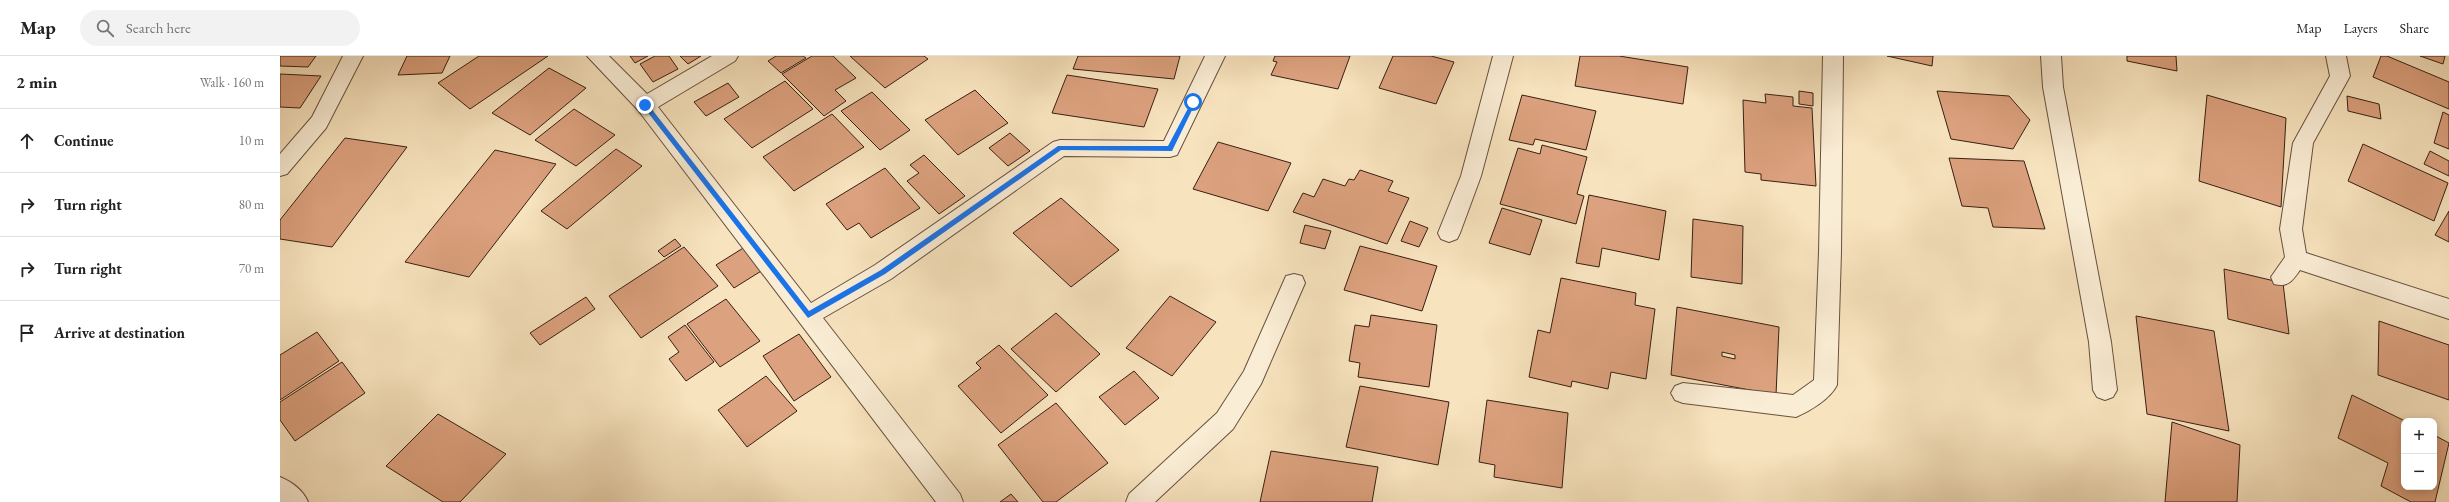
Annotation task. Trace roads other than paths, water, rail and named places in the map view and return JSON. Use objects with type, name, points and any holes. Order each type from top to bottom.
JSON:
[{"type":"street","points":[[280,168],[319,122],[353,56]]},
{"type":"street","points":[[597,56],[645,105],[951,502]]},
{"type":"street","points":[[645,105],[728,56]]},
{"type":"street","points":[[808,315],[883,272],[1060,148],[1170,149],[1215,56]]},
{"type":"street","points":[[1449,232],[1471,176],[1503,56]]},
{"type":"street","points":[[1683,393],[1730,400],[1796,406],[1825,385],[1830,252],[1833,56]]},
{"type":"street","points":[[2051,56],[2052,87],[2100,342],[2105,390]]},
{"type":"street","points":[[2282,277],[2296,259],[2291,229],[2302,143],[2340,76],[2336,56]]},
{"type":"street","points":[[2296,259],[2449,310]]},
{"type":"street","points":[[1138,502],[1225,421],[1253,378],[1294,283]]},
{"type":"street","points":[[280,490],[296,502]]}]
